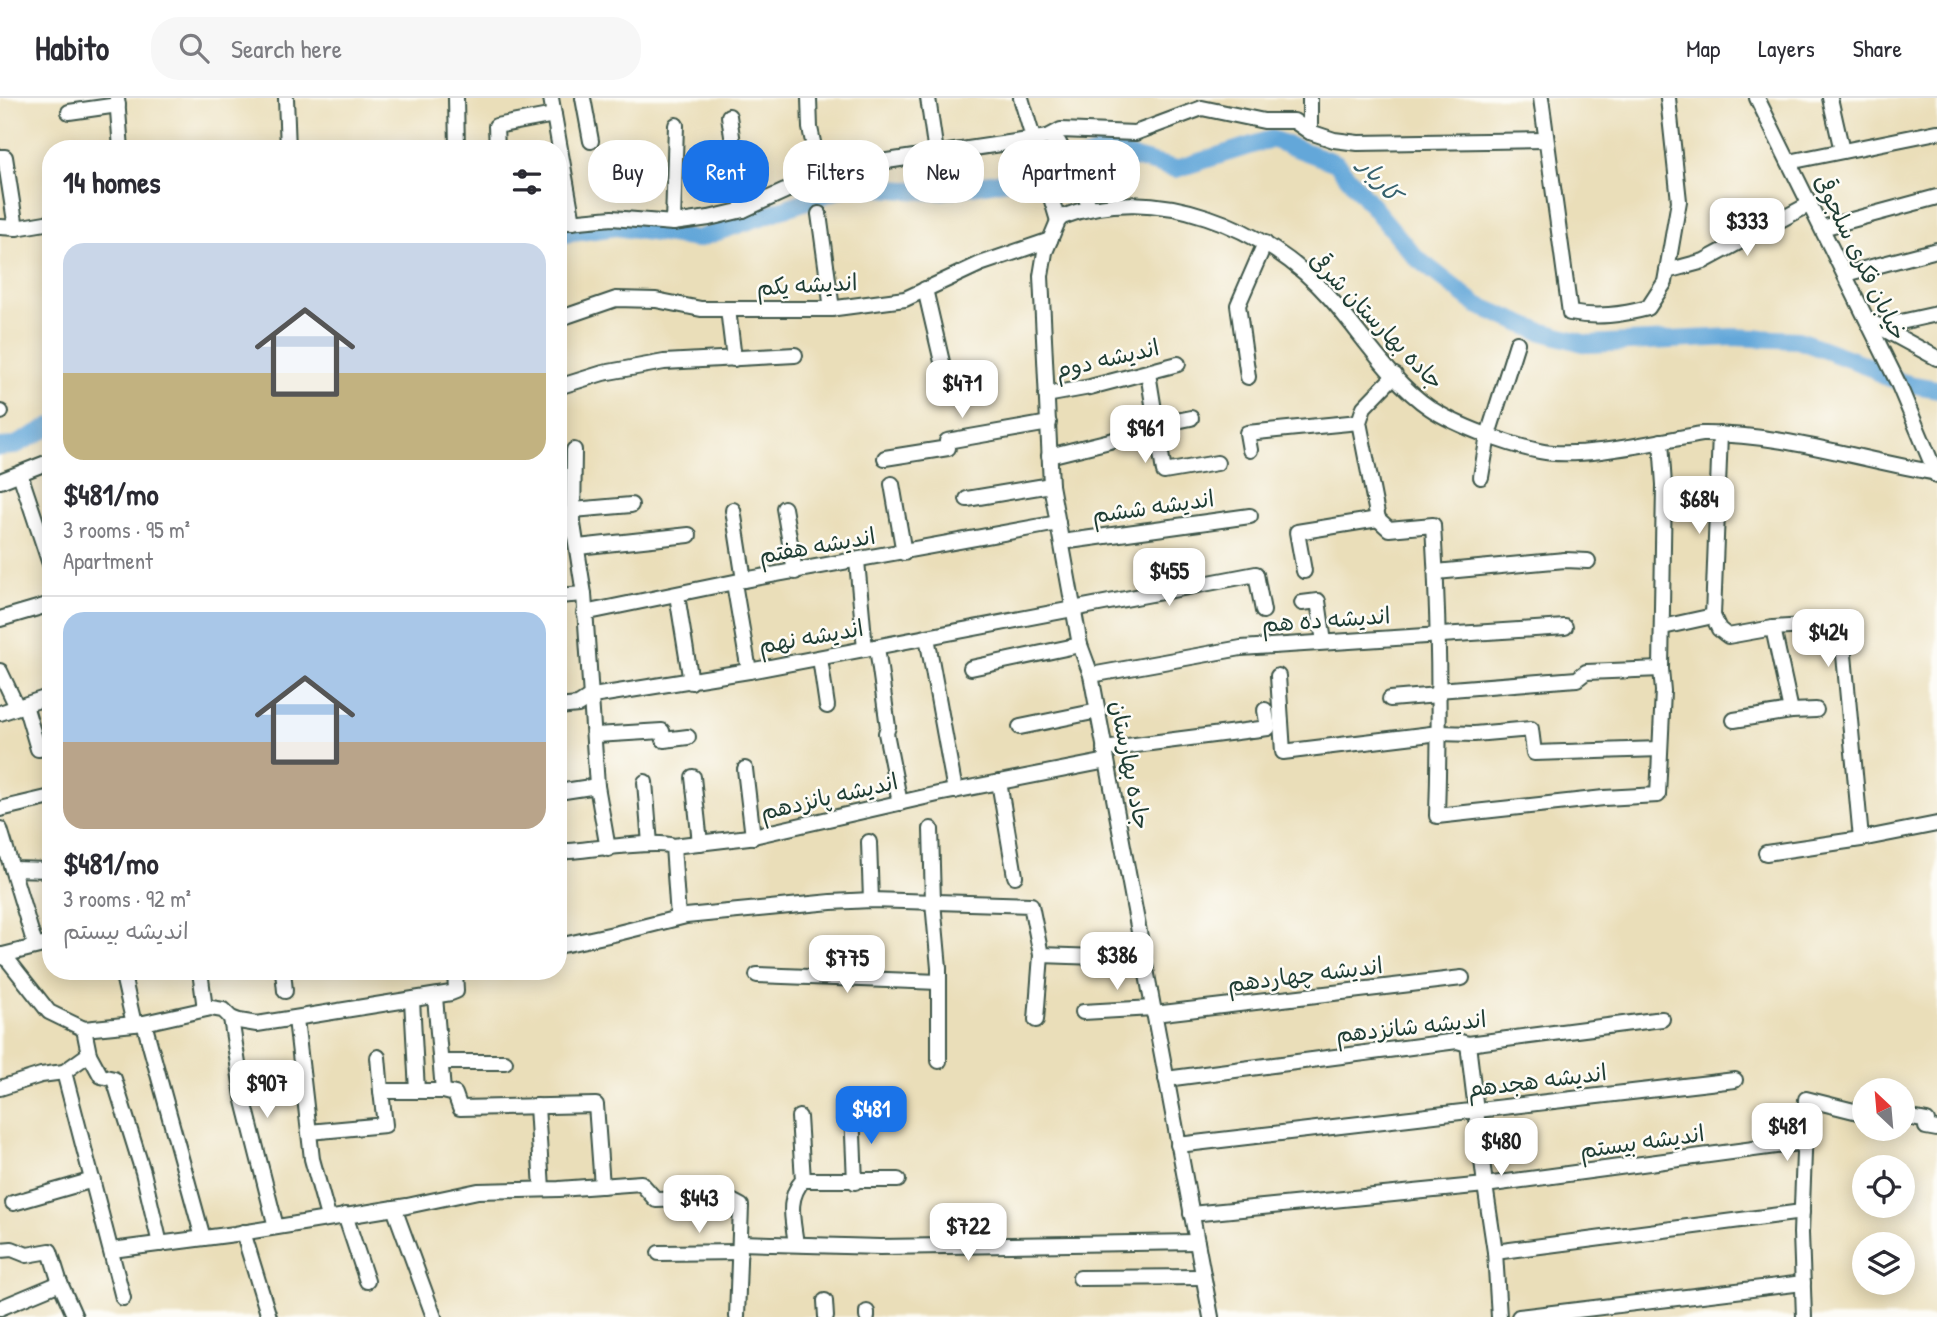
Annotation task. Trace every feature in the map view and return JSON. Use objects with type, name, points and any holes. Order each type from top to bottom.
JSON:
[{"type":"street","points":[[286,98],[288,140]]},
{"type":"street","points":[[456,98],[457,140]]},
{"type":"street","points":[[551,98],[558,140]]},
{"type":"street","points":[[583,98],[591,140]]},
{"type":"street","points":[[809,98],[813,140]]},
{"type":"street","points":[[929,98],[934,140]]},
{"type":"street","points":[[1021,98],[1047,140],[1061,130],[1135,133],[1202,107],[1264,121],[1294,121],[1310,132],[1334,140],[1358,143],[1546,140]]},
{"type":"street","points":[[1310,98],[1310,132]]},
{"type":"street","points":[[1541,98],[1570,313],[1584,315],[1620,315],[1648,308],[1665,282],[1679,201],[1668,98]]},
{"type":"street","name":"خیابان فکری سلجوقی","points":[[1757,98],[1873,324],[1937,474]]},
{"type":"street","points":[[1830,98],[1843,151]]},
{"type":"street","points":[[69,112],[117,102],[120,140]]},
{"type":"street","points":[[497,140],[496,126],[554,115]]},
{"type":"street","points":[[729,116],[743,210]]},
{"type":"street","points":[[673,223],[676,125]]},
{"type":"street","points":[[1789,162],[1937,132]]},
{"type":"street","points":[[0,157],[5,157],[16,228]]},
{"type":"street","points":[[567,223],[612,218],[673,223],[743,210],[783,192]]},
{"type":"street","points":[[1822,228],[1937,197]]},
{"type":"street","points":[[1053,203],[1058,221],[1085,209],[1083,203]]},
{"type":"street","name":"جاده بهارستان شرقی","points":[[1085,209],[1143,204],[1206,217],[1244,231],[1276,250],[1329,296],[1395,374],[1431,409],[1488,435],[1541,452],[1587,452],[1720,434],[1817,449],[1937,474]]},
{"type":"street","points":[[1667,271],[1704,261],[1810,204]]},
{"type":"street","points":[[819,214],[832,309]]},
{"type":"street","name":"جاده بهارستان","points":[[1058,221],[1045,252],[1041,276],[1051,485],[1080,645],[1091,676],[1098,711],[1211,1317]]},
{"type":"street","points":[[0,228],[42,224]]},
{"type":"street","name":"اندیشه یکم","points":[[567,316],[616,299],[656,300],[701,309],[832,309],[905,299],[980,264],[1050,240]]},
{"type":"street","points":[[1248,377],[1238,305],[1265,243]]},
{"type":"street","points":[[1845,274],[1937,250]]},
{"type":"street","points":[[925,289],[942,362]]},
{"type":"street","points":[[728,309],[734,359]]},
{"type":"street","points":[[1873,324],[1937,314]]},
{"type":"street","points":[[1873,324],[1937,358]]},
{"type":"street","points":[[1481,477],[1488,435],[1517,343]]},
{"type":"street","points":[[567,384],[603,373],[664,362],[795,355]]},
{"type":"street","name":"اندیشه دوم","points":[[1046,395],[1178,365]]},
{"type":"street","points":[[1148,373],[1164,472],[1217,463]]},
{"type":"street","points":[[1395,374],[1364,407],[1359,422],[1378,519],[1389,530],[1433,525],[1439,733],[1437,816],[1658,795],[1663,691],[1661,669],[1664,485],[1661,441]]},
{"type":"street","points":[[1157,425],[1191,418]]},
{"type":"street","points":[[1250,450],[1247,433],[1359,422]]},
{"type":"street","points":[[885,458],[948,448],[947,441],[959,438],[1049,423]]},
{"type":"street","points":[[1720,434],[1713,616],[1719,629],[1728,636],[1773,628],[1837,624],[1843,644],[1861,839]]},
{"type":"street","points":[[1049,456],[1130,436]]},
{"type":"street","points":[[573,450],[568,519],[578,547],[584,594],[596,735],[597,786],[608,849]]},
{"type":"street","points":[[0,481],[42,465]]},
{"type":"street","points":[[20,474],[42,540]]},
{"type":"street","points":[[892,484],[904,553]]},
{"type":"street","points":[[967,499],[1051,485]]},
{"type":"street","points":[[568,519],[631,505]]},
{"type":"street","points":[[784,508],[795,572]]},
{"type":"street","points":[[733,510],[749,671]]},
{"type":"street","name":"اندیشه ششم","points":[[1062,542],[1250,516]]},
{"type":"street","points":[[1304,571],[1297,532],[1378,519]]},
{"type":"street","name":"اندیشه هفتم","points":[[584,613],[1058,523]]},
{"type":"street","points":[[578,547],[690,535]]},
{"type":"street","points":[[1436,572],[1565,559],[1588,561]]},
{"type":"street","points":[[857,561],[900,803]]},
{"type":"street","name":"اندیشه نهم","points":[[567,706],[578,705],[592,696],[691,682],[1256,574],[1263,611]]},
{"type":"street","points":[[567,595],[584,594]]},
{"type":"street","points":[[677,595],[691,682]]},
{"type":"street","points":[[1302,603],[1318,601],[1324,642]]},
{"type":"street","points":[[0,619],[42,607]]},
{"type":"street","points":[[1663,626],[1713,616]]},
{"type":"street","name":"اندیشه ده هم","points":[[1091,676],[1241,648],[1565,627]]},
{"type":"street","points":[[1773,628],[1791,711]]},
{"type":"street","points":[[927,637],[955,791]]},
{"type":"street","points":[[971,668],[1080,645]]},
{"type":"street","points":[[820,658],[827,706]]},
{"type":"street","points":[[1390,699],[1577,679],[1586,672],[1661,669]]},
{"type":"street","points":[[0,671],[21,706],[38,749],[42,748]]},
{"type":"street","points":[[1278,676],[1283,752],[1439,733],[1474,734],[1531,729],[1534,753],[1660,748]]},
{"type":"street","points":[[0,713],[42,699]]},
{"type":"street","name":"اندیشه پانزدهم","points":[[567,851],[666,843],[673,846],[753,837],[1106,755],[1268,728],[1265,710]]},
{"type":"street","points":[[1734,720],[1816,710]]},
{"type":"street","points":[[1020,727],[1098,711]]},
{"type":"street","points":[[596,735],[662,731],[664,740],[688,737]]},
{"type":"street","points":[[745,769],[753,837]]},
{"type":"street","points":[[693,777],[700,842]]},
{"type":"street","points":[[645,782],[650,844]]},
{"type":"street","points":[[999,782],[1015,876]]},
{"type":"street","points":[[567,791],[597,786]]},
{"type":"street","points":[[0,809],[42,799]]},
{"type":"street","points":[[1766,853],[1937,824]]},
{"type":"street","points":[[0,829],[35,945]]},
{"type":"street","points":[[931,829],[939,982],[939,1061]]},
{"type":"street","points":[[869,842],[871,900]]},
{"type":"street","points":[[673,846],[678,917]]},
{"type":"street","points":[[12,869],[42,870]]},
{"type":"street","points":[[567,944],[678,917],[831,902],[871,900],[1031,905],[1041,955],[1036,1020]]},
{"type":"street","points":[[42,944],[1,955],[48,1012],[84,1029],[139,1023],[205,1009],[223,1010],[231,1018],[257,1024],[296,1019],[435,997],[456,991],[455,980]]},
{"type":"street","points":[[1041,955],[1097,957],[1142,952]]},
{"type":"street","points":[[757,975],[939,982]]},
{"type":"street","name":"اندیشه چهاردهم","points":[[1083,1012],[1153,1011],[1462,978]]},
{"type":"street","points":[[125,980],[203,1238]]},
{"type":"street","points":[[201,980],[205,1009]]},
{"type":"street","points":[[284,980],[285,991]]},
{"type":"street","points":[[435,997],[443,1091]]},
{"type":"street","points":[[412,1000],[417,1091]]},
{"type":"street","points":[[231,1018],[243,1097],[276,1227]]},
{"type":"street","points":[[296,1019],[313,1159],[328,1217]]},
{"type":"street","name":"اندیشه شانزدهم","points":[[1166,1079],[1457,1041],[1468,1044],[1662,1019]]},
{"type":"street","points":[[84,1029],[89,1054],[101,1076],[114,1079],[144,1172],[160,1244]]},
{"type":"street","points":[[1468,1044],[1495,1252],[1499,1317]]},
{"type":"street","points":[[0,1087],[41,1075],[64,1072],[89,1054]]},
{"type":"street","points":[[309,1132],[385,1125],[378,1056]]},
{"type":"street","points":[[441,1062],[505,1062]]},
{"type":"street","points":[[64,1072],[123,1298]]},
{"type":"street","name":"اندیشه هجدهم","points":[[1178,1145],[1735,1080]]},
{"type":"street","points":[[382,1091],[443,1091],[454,1094],[460,1108],[596,1105],[602,1186]]},
{"type":"street","points":[[1804,1317],[1802,1212],[1806,1099],[1852,1110]]},
{"type":"street","points":[[537,1106],[542,1189]]},
{"type":"street","points":[[852,1112],[855,1181]]},
{"type":"street","points":[[796,1244],[791,1212],[794,1190],[803,1180],[799,1117]]},
{"type":"street","points":[[1915,1119],[1927,1121],[1926,1127],[1937,1129]]},
{"type":"street","name":"اندیشه بیستم","points":[[1191,1214],[1485,1185],[1806,1142]]},
{"type":"street","points":[[13,1203],[93,1180]]},
{"type":"street","points":[[803,1180],[898,1180]]},
{"type":"street","points":[[112,1250],[394,1208],[478,1191],[642,1184],[656,1200],[726,1198],[741,1206],[737,1317]]},
{"type":"street","points":[[394,1208],[434,1317]]},
{"type":"street","points":[[1495,1252],[1802,1212]]},
{"type":"street","points":[[345,1215],[367,1281]]},
{"type":"street","points":[[243,1232],[269,1317]]},
{"type":"street","points":[[659,1253],[796,1244],[880,1247],[1197,1242]]},
{"type":"street","points":[[0,1250],[12,1249],[27,1255],[50,1251],[75,1317]]},
{"type":"street","points":[[1080,1278],[1203,1278]]},
{"type":"street","points":[[0,1308],[60,1283]]},
{"type":"street","points":[[1519,1317],[1803,1283]]},
{"type":"street","points":[[825,1301],[826,1317]]},
{"type":"waterway","name":"کاربار","points":[[567,234],[616,227],[697,239],[850,186],[936,192],[1046,174],[1104,150],[1176,169],[1271,139],[1336,163],[1415,257],[1477,305],[1536,330],[1587,344],[1733,337],[1798,340],[1871,367],[1883,376],[1937,389]]},
{"type":"waterway","name":"کاربار","points":[[0,447],[14,446],[42,431]]}]
